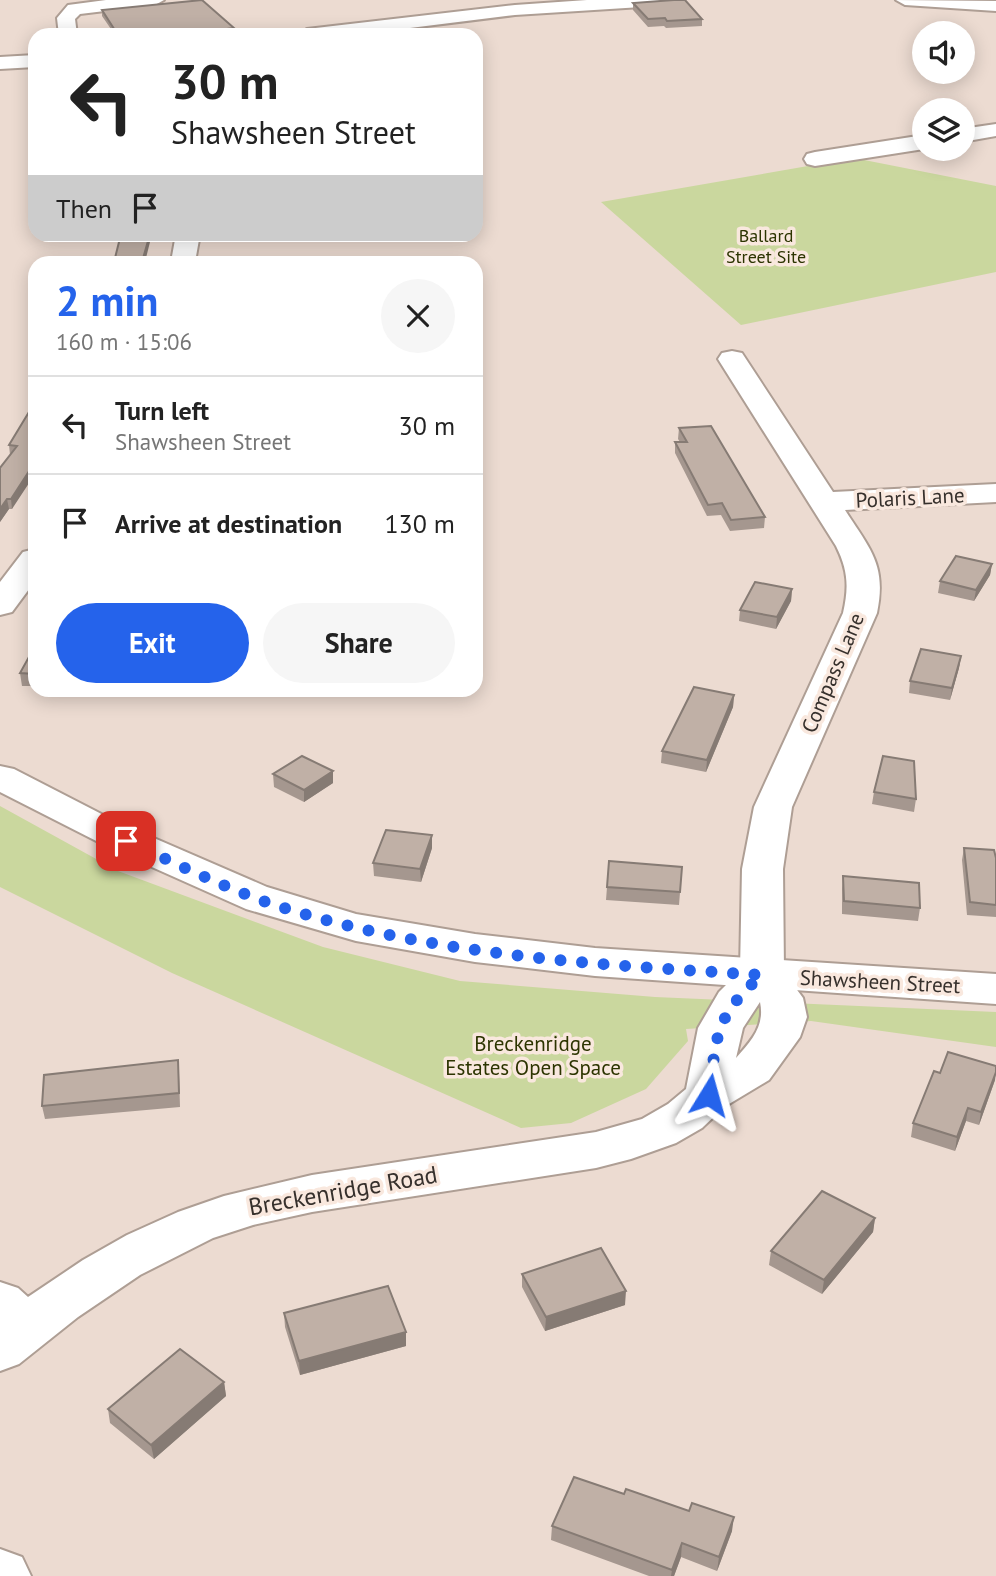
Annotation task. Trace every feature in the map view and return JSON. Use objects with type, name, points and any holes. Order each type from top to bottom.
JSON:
[{"type":"street","points":[[67,28],[66,18],[74,9],[155,0]]},
{"type":"street","points":[[364,28],[495,12],[673,0]]},
{"type":"street","points":[[905,0],[996,6]]},
{"type":"street","points":[[323,28],[393,6]]},
{"type":"street","points":[[0,63],[28,61]]},
{"type":"street","points":[[975,134],[996,130]]},
{"type":"street","points":[[814,159],[912,144]]},
{"type":"street","name":"Compass Lane","points":[[732,359],[825,502],[862,566],[865,590],[852,635],[773,807],[767,826],[761,862],[762,975]]},
{"type":"street","name":"Polaris Lane","points":[[825,502],[996,493]]},
{"type":"street","points":[[0,606],[28,568]]},
{"type":"street","name":"Shawsheen Street","points":[[0,777],[76,818],[277,905],[348,924],[460,948],[762,975],[996,989]]},
{"type":"street","name":"Breckenridge Road","points":[[9,1326],[131,1255],[168,1237],[231,1213],[320,1191],[596,1150],[631,1142],[659,1131],[685,1116],[709,1095],[753,1069],[783,1027],[784,1004],[762,975]]},
{"type":"green space","name":"Ballard Street Site","points":[[854,158],[996,186],[996,272],[741,325],[601,202]]},
{"type":"green space","name":"Breckenridge Estates Open Space","points":[[0,806],[118,871],[323,947],[460,981],[655,997],[996,1012],[996,1047],[811,1021],[686,1029],[688,1041],[646,1089],[571,1123],[521,1128],[172,973],[0,887]]},
{"type":"building","points":[[202,0],[234,28],[114,28],[102,10]]},
{"type":"building","points":[[685,0],[702,19],[648,19],[633,3]]},
{"type":"building","points":[[119,242],[148,242],[144,256],[116,256]]},
{"type":"building","points":[[28,414],[28,473],[11,499],[7,499],[0,509],[0,468],[17,446],[9,445]]},
{"type":"building","points":[[711,426],[765,517],[731,520],[722,503],[708,505],[675,442],[687,442],[679,428]]},
{"type":"building","points":[[956,556],[992,564],[976,590],[940,581]]},
{"type":"building","points":[[755,582],[792,589],[777,617],[740,610]]},
{"type":"building","points":[[921,649],[961,656],[952,688],[910,681]]},
{"type":"building","points":[[28,659],[28,674],[20,673]]},
{"type":"building","points":[[694,687],[734,695],[707,760],[662,751]]},
{"type":"building","points":[[302,756],[333,771],[304,790],[273,774]]},
{"type":"building","points":[[883,756],[914,761],[916,799],[874,792]]},
{"type":"building","points":[[386,830],[432,835],[420,869],[373,863]]},
{"type":"building","points":[[964,848],[994,850],[996,905],[970,902]]},
{"type":"building","points":[[609,861],[682,867],[680,892],[607,887]]},
{"type":"building","points":[[843,876],[919,883],[920,908],[844,901]]},
{"type":"building","points":[[948,1052],[996,1066],[981,1112],[968,1108],[957,1137],[913,1123],[934,1071],[940,1073]]},
{"type":"building","points":[[178,1060],[179,1093],[42,1106],[44,1075]]},
{"type":"building","points":[[822,1191],[875,1218],[824,1280],[771,1251]]},
{"type":"building","points":[[601,1248],[626,1291],[546,1317],[522,1274]]},
{"type":"building","points":[[388,1286],[406,1332],[299,1361],[284,1313]]},
{"type":"building","points":[[180,1349],[224,1382],[151,1445],[108,1409]]},
{"type":"building","points":[[574,1477],[624,1494],[626,1489],[689,1511],[692,1503],[734,1517],[719,1557],[682,1543],[672,1570],[552,1526]]},
{"type":"route","points":[[126,841],[277,905],[359,927],[460,948],[762,975],[728,1008],[722,1020],[709,1095]]}]
